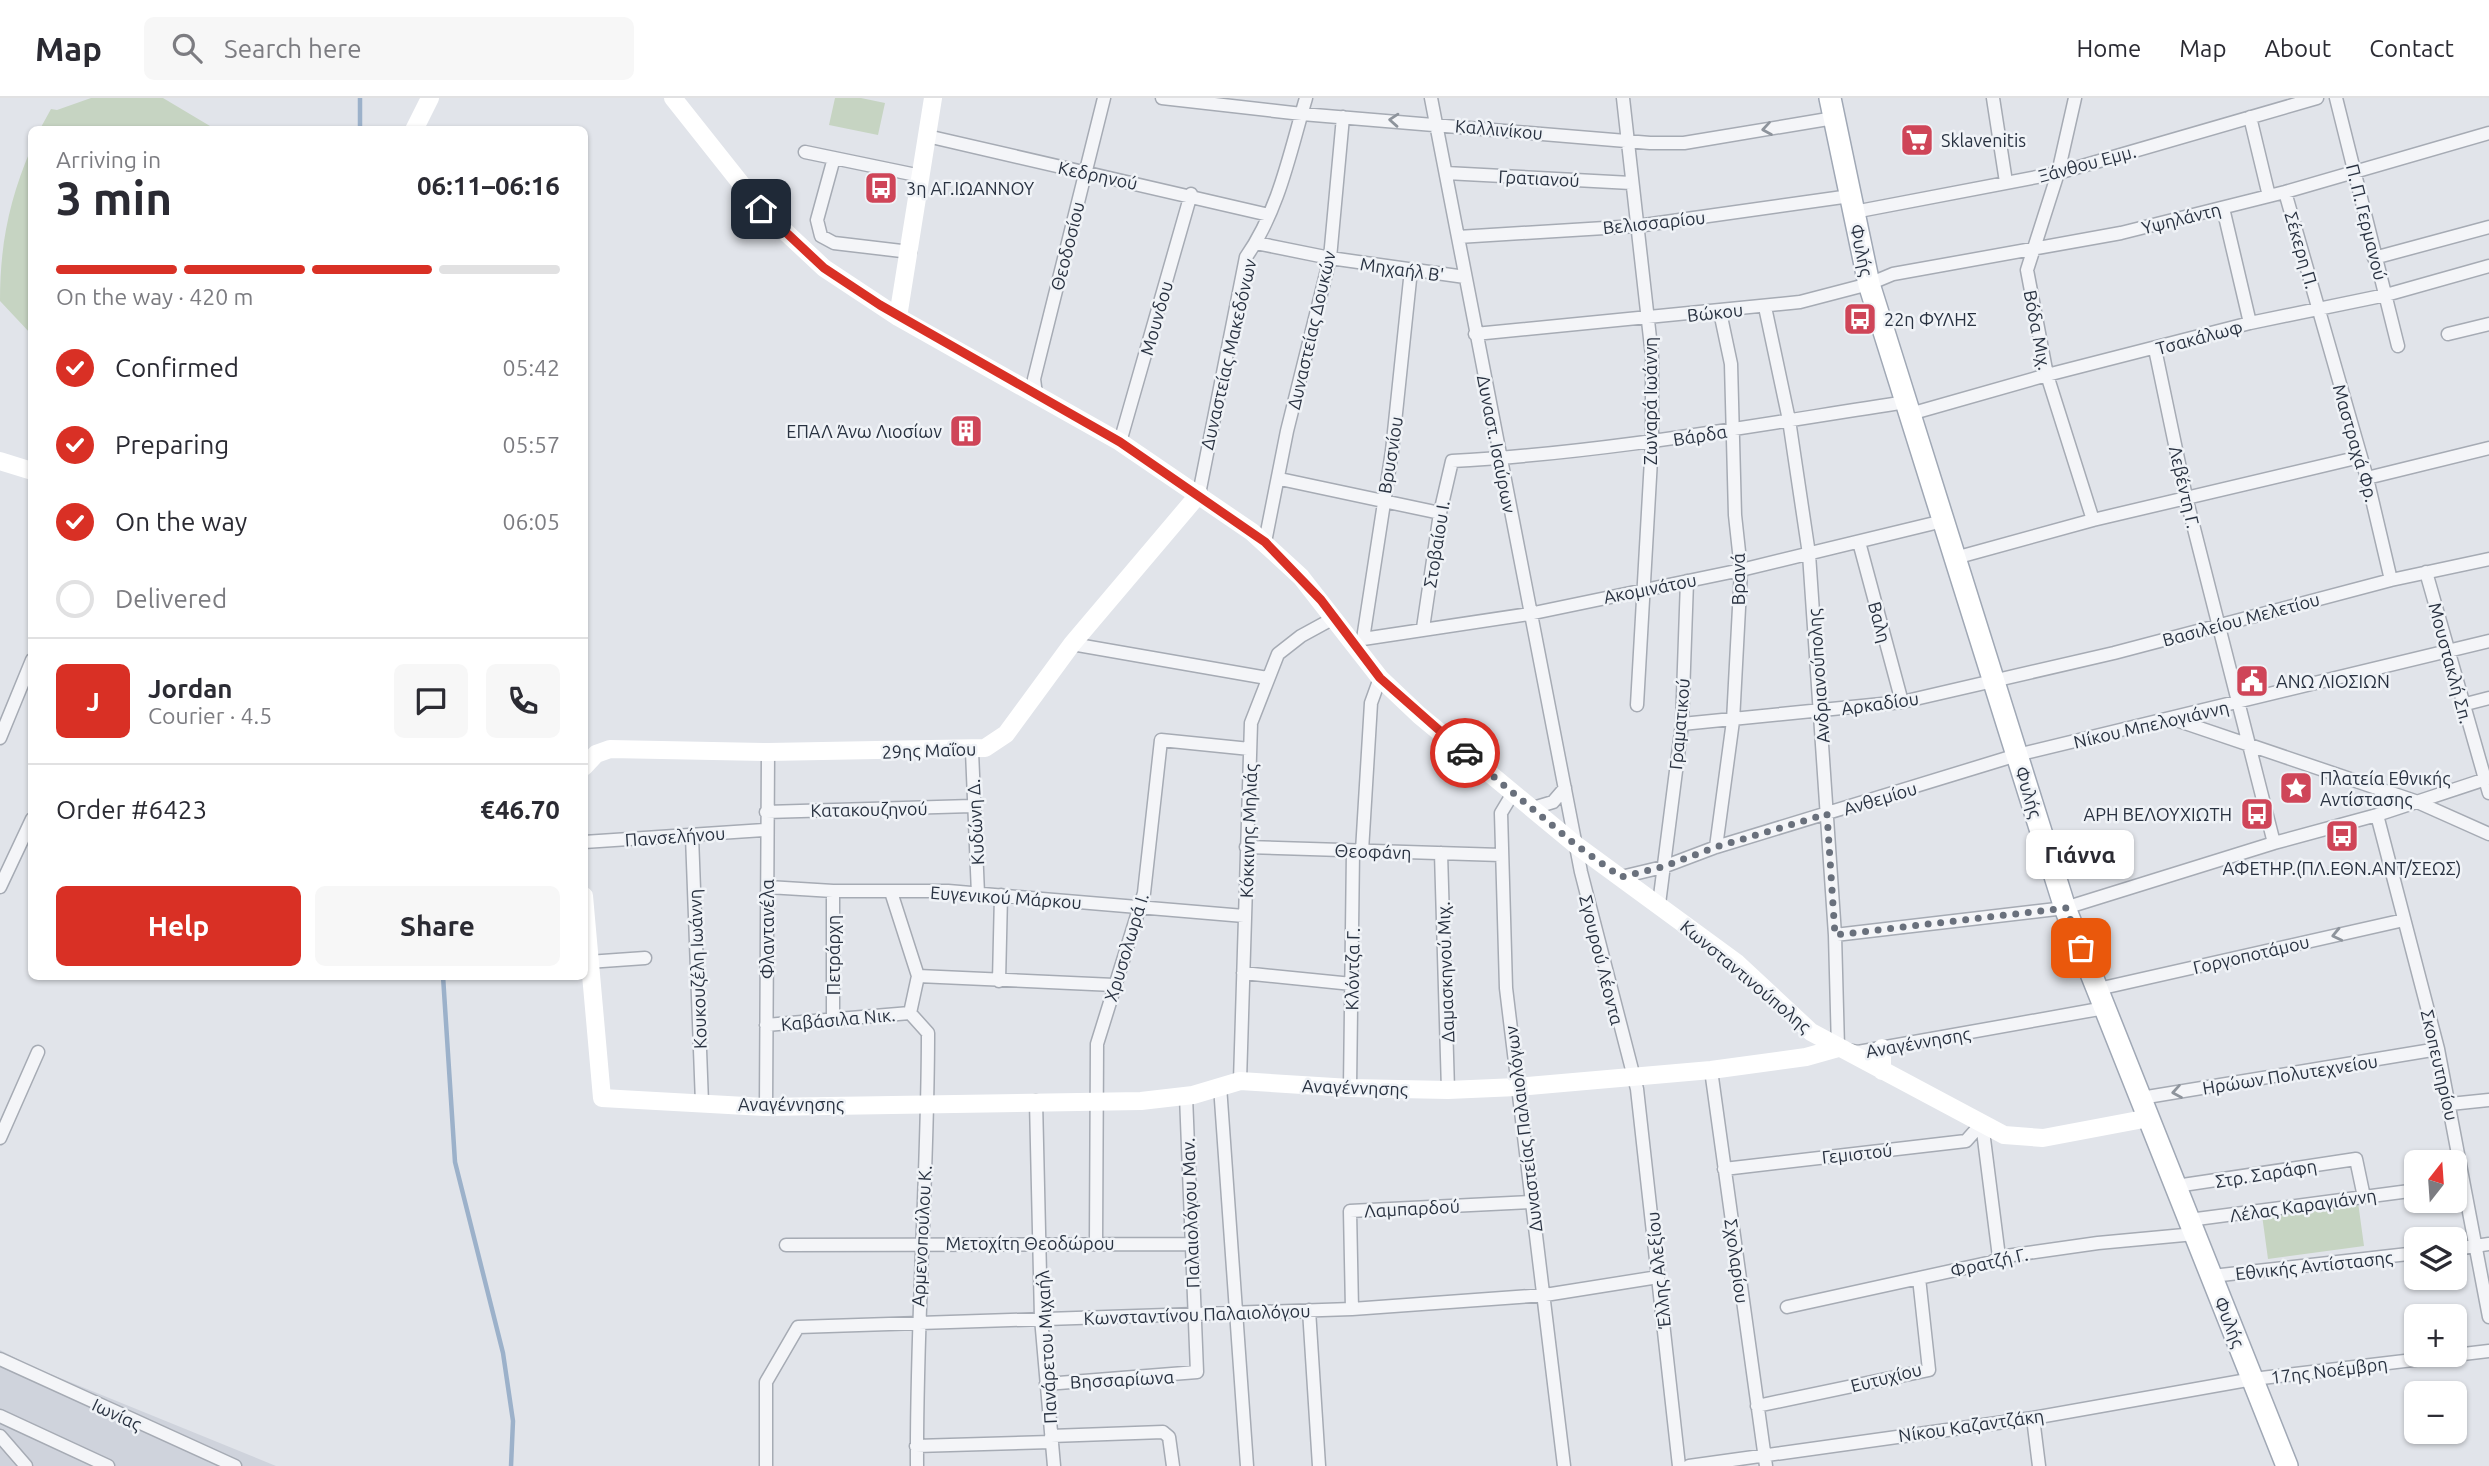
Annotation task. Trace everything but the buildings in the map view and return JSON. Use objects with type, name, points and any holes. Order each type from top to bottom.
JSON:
[{"type":"main road","name":"Φυλής","points":[[1832,108],[1869,284],[2066,908],[2287,1466]]},
{"type":"street","points":[[416,126],[430,98]]},
{"type":"street","name":"Κωνσταντινούπολης","points":[[673,98],[761,209],[824,268],[898,317],[1120,442],[1265,542],[1301,577],[1334,618],[1359,643],[1380,678],[1419,715],[1576,845],[1737,963],[1811,1032],[2004,1135],[2043,1138],[2145,1108]]},
{"type":"street","points":[[898,317],[933,98]]},
{"type":"street","name":"Θεοδοσίου","points":[[1036,394],[1034,379],[1104,98]]},
{"type":"street","name":"Καλλινίκου","points":[[1162,98],[1301,114],[1437,123],[1628,141],[1684,143],[1832,108]]},
{"type":"street","name":"Δυναστείας Μακεδόνων","points":[[1199,494],[1246,257],[1269,215],[1306,98]]},
{"type":"street","name":"Δυναστ. Ισαύρων","points":[[1431,98],[1529,614],[1576,845]]},
{"type":"street","name":"Ζωναρά Ιωάννη","points":[[1623,98],[1648,319],[1652,442],[1637,705]]},
{"type":"street","points":[[1993,98],[2006,182]]},
{"type":"street","name":"Βόδα Μιχ.","points":[[2075,98],[2059,173],[2027,270],[2047,375],[2093,520]]},
{"type":"street","name":"Ξάνθου Εμμ.","points":[[1852,204],[2059,173],[2317,98]]},
{"type":"street","name":"Π. Π. Γερμανού","points":[[2336,98],[2398,346]]},
{"type":"street","name":"Δυναστείας Δουκών","points":[[1265,542],[1280,479],[1287,431],[1330,258],[1343,117]]},
{"type":"street","points":[[2249,117],[2269,196]]},
{"type":"street","name":"Υψηλάντη","points":[[1869,284],[1893,274],[2121,233],[2285,192],[2489,133]]},
{"type":"street","name":"Κεδρηνού","points":[[928,135],[1085,173],[1191,194],[1269,215]]},
{"type":"street","points":[[805,152],[921,176]]},
{"type":"street","points":[[834,158],[817,220],[821,236],[834,243],[910,252]]},
{"type":"street","name":"Γρατιανού","points":[[1446,173],[1631,183]]},
{"type":"street","name":"Σέκερη Π.","points":[[2285,192],[2318,308]]},
{"type":"street","name":"Μουνδου","points":[[1120,442],[1191,194]]},
{"type":"street","name":"Βελισσαρίου","points":[[1458,237],[1637,226],[1852,204]]},
{"type":"street","points":[[2223,208],[2250,323]]},
{"type":"street","points":[[2374,258],[2489,227]]},
{"type":"street","name":"Μηχαήλ Β'","points":[[1256,243],[1330,258],[1465,277]]},
{"type":"street","name":"Τσακάλωφ","points":[[1908,408],[2250,323],[2386,295],[2489,266]]},
{"type":"street","name":"Βρυσνίου","points":[[1359,643],[1392,451],[1411,270]]},
{"type":"street","name":"Βώκου","points":[[1475,334],[1765,307],[1800,302],[1869,284]]},
{"type":"street","name":"Ανδριανούπολης","points":[[1765,307],[1789,420],[1809,554],[1835,935],[1838,1048]]},
{"type":"street","name":"Μαστραχά Φρ.","points":[[2318,308],[2367,478],[2391,580]]},
{"type":"street","name":"Βρανά","points":[[1716,847],[1733,721],[1741,570],[1735,515],[1731,364],[1720,312]]},
{"type":"street","points":[[2448,334],[2489,324]]},
{"type":"street","name":"Λεβέντη Γ.","points":[[2155,348],[2186,497],[2219,624],[2236,704],[2250,747],[2274,843]]},
{"type":"street","name":"Βάρδα","points":[[1452,461],[1500,460],[1652,442],[1789,420],[1908,408]]},
{"type":"street","points":[[2367,478],[2489,448]]},
{"type":"street","points":[[1955,558],[2093,520],[2360,457]]},
{"type":"street","points":[[0,461],[28,470]]},
{"type":"street","name":"Στοβαίου Ι.","points":[[1423,628],[1440,513],[1452,461]]},
{"type":"street","points":[[1280,479],[1440,513]]},
{"type":"street","name":"29ης Μαΐου","points":[[588,762],[596,754],[610,749],[768,752],[972,751],[985,748],[1006,734],[1072,644],[1199,494]]},
{"type":"street","name":"Ακομινάτου","points":[[1359,643],[1423,628],[1529,614],[1741,570],[1944,521]]},
{"type":"street","name":"Βαλη","points":[[1859,542],[1902,702]]},
{"type":"street","name":"Βασιλείου Μελετίου","points":[[1994,682],[2391,580],[2489,559]]},
{"type":"street","name":"Μουστακλή Σπ.","points":[[2426,572],[2489,793]]},
{"type":"street","name":"Γραματικού","points":[[1662,867],[1682,724],[1687,581]]},
{"type":"street","name":"Κόκκινης Μηλιάς","points":[[1240,1081],[1251,723],[1278,654],[1287,645],[1334,618]]},
{"type":"street","name":"Νίκου Μπελογιάννη","points":[[2017,755],[2489,641]]},
{"type":"street","points":[[1072,644],[1267,678]]},
{"type":"street","points":[[0,738],[28,670]]},
{"type":"street","name":"Κλόντζα Γ.","points":[[1350,1088],[1358,851],[1371,703],[1380,678]]},
{"type":"street","name":"Αρκαδίου","points":[[1682,724],[1902,702],[1994,682]]},
{"type":"street","points":[[2462,705],[2489,698]]},
{"type":"street","points":[[2169,718],[2415,802],[2489,834]]},
{"type":"street","name":"Χρυσολωρά Ι.","points":[[1096,1242],[1099,1100],[1097,1044],[1141,907],[1161,740],[1250,749]]},
{"type":"street","name":"Κυδώνη Δ.","points":[[972,751],[972,806],[978,894]]},
{"type":"street","name":"Φλαντανέλα","points":[[766,1107],[768,887],[765,830],[768,752]]},
{"type":"street","name":"Ανθεμίου","points":[[1621,877],[1662,867],[1716,847],[2017,755]]},
{"type":"street","points":[[1835,935],[2066,908],[2274,843],[2377,815],[2486,778]]},
{"type":"street","points":[[1533,808],[1553,802],[1566,788]]},
{"type":"street","name":"Δυναστείας Παλαιολόγων","points":[[1513,793],[1501,813],[1500,855],[1506,988],[1564,1466]]},
{"type":"street","name":"Κατακουζηνού","points":[[766,811],[972,806]]},
{"type":"street","name":"Σκοπευτηρίου","points":[[2377,815],[2438,1049],[2450,1104],[2456,1150]]},
{"type":"street","points":[[0,887],[28,828]]},
{"type":"street","name":"Πανσελήνου","points":[[588,842],[765,830]]},
{"type":"street","name":"Κουκουζέλη Ιωάννη","points":[[692,836],[702,1103]]},
{"type":"street","name":"Σγουρού Λέοντα","points":[[1576,845],[1602,961],[1633,1075]]},
{"type":"street","name":"Θεοφάνη","points":[[1246,847],[1500,855]]},
{"type":"street","name":"Δαμασκηνού Μιχ.","points":[[1441,853],[1448,1090]]},
{"type":"street","points":[[1659,904],[1662,867]]},
{"type":"street","name":"Ευγενικού Μάρκου","points":[[768,887],[1001,895],[1244,916]]},
{"type":"street","name":"Πετράρχη","points":[[833,891],[833,1019]]},
{"type":"street","points":[[891,892],[918,976],[910,1013]]},
{"type":"street","points":[[999,981],[1001,895]]},
{"type":"street","name":"Γοργοποτάμου","points":[[2101,998],[2404,920]]},
{"type":"street","points":[[588,962],[645,958]]},
{"type":"street","name":"Αναγέννησης","points":[[588,962],[601,1098],[766,1107],[928,1102],[1141,1101],[1186,1096],[1240,1081],[1350,1088],[1448,1090],[1517,1087],[1711,1070],[1806,1057],[1838,1048],[1858,1052],[2101,998]]},
{"type":"street","points":[[1243,973],[1352,984]]},
{"type":"street","points":[[918,976],[1114,985]]},
{"type":"street","name":"Καβάσιλα Νικ.","points":[[766,1025],[910,1013]]},
{"type":"street","name":"Αρμενοπούλου Κ.","points":[[910,1013],[928,1033],[928,1102],[917,1324],[916,1466]]},
{"type":"street","points":[[1882,1048],[1882,1071]]},
{"type":"street","name":"Ηρώων Πολυτεχνείου","points":[[2145,1108],[2438,1049]]},
{"type":"street","points":[[0,1138],[38,1052]]},
{"type":"street","name":"Σχολαρίου","points":[[1711,1070],[1765,1460]]},
{"type":"street","name":"Έλλης Αλεξίου","points":[[1633,1075],[1645,1149],[1679,1466]]},
{"type":"street","points":[[1220,1086],[1247,1466]]},
{"type":"street","name":"Παλαιολόγου Μαν.","points":[[1186,1096],[1190,1244],[1198,1372]]},
{"type":"street","points":[[2450,1104],[2489,1100]]},
{"type":"street","name":"Πανάρετου Μιχαήλ","points":[[1036,1101],[1041,1318],[1054,1466]]},
{"type":"street","points":[[1982,1123],[1999,1257]]},
{"type":"street","name":"Γεμιστού","points":[[1724,1169],[1966,1141],[1982,1123]]},
{"type":"street","name":"Στρ. Σαράφη","points":[[2176,1186],[2356,1158],[2364,1197]]},
{"type":"street","name":"Λέλας Καραγιάννη","points":[[2192,1227],[2404,1192]]},
{"type":"street","name":"Λαμπαρδού","points":[[1352,1309],[1350,1211],[1531,1202]]},
{"type":"street","name":"Σκοπευτηρίου","points":[[2466,1213],[2489,1317]]},
{"type":"street","name":"Φρατζή Γ.","points":[[1787,1307],[1992,1262],[1999,1257],[2192,1227]]},
{"type":"street","name":"Μετοχίτη Θεοδώρου","points":[[786,1245],[1096,1242],[1190,1244]]},
{"type":"street","points":[[2467,1248],[2489,1244]]},
{"type":"street","name":"Εθνικής Αντίστασης","points":[[2212,1276],[2404,1254]]},
{"type":"street","name":"Κωνσταντίνου Παλαιολόγου","points":[[766,1466],[766,1382],[798,1327],[1352,1309],[1545,1295],[1658,1277]]},
{"type":"street","name":"Ευτυχίου","points":[[1757,1406],[1929,1370],[1919,1278]]},
{"type":"street","points":[[1309,1310],[1319,1466]]},
{"type":"street","name":"17ης Νοέμβρη","points":[[2253,1379],[2489,1351]]},
{"type":"street","name":"Ιωνίας","points":[[0,1359],[235,1466]]},
{"type":"street","name":"Βησσαρίωνα","points":[[1046,1384],[1198,1372]]},
{"type":"street","name":"Νίκου Καζαντζάκη","points":[[1689,1466],[1765,1460],[2033,1418],[2253,1379]]},
{"type":"street","points":[[0,1416],[108,1466]]},
{"type":"street","points":[[2033,1418],[2039,1466]]},
{"type":"street","points":[[916,1446],[1163,1432],[1169,1437],[1172,1466]]},
{"type":"street","points":[[0,1436],[26,1466]]},
{"type":"shaded area","points":[[0,1350],[33,1367],[276,1466],[0,1466]]},
{"type":"green space","points":[[91,98],[163,98],[210,126],[42,126],[51,109],[57,110]]},
{"type":"green space","points":[[835,98],[861,98],[885,103],[878,135],[829,125]]},
{"type":"green space","points":[[28,157],[28,331],[0,301],[7,223]]},
{"type":"green space","points":[[2358,1202],[2364,1246],[2268,1259],[2262,1215]]},
{"type":"waterway","points":[[360,98],[360,126]]},
{"type":"waterway","points":[[443,980],[455,1162],[503,1353],[513,1421],[511,1466]]},
{"type":"way so far","points":[[1465,753],[1576,845],[1621,877],[1662,867],[1716,847],[1827,814],[1835,935],[2066,908],[2081,948]]},
{"type":"place","name":"Sklavenitis","points":[[1917,140]]},
{"type":"place","name":"3η ΑΓ.ΙΩΑΝΝΟΥ","points":[[881,188]]},
{"type":"place","name":"22η ΦΥΛΗΣ","points":[[1860,319]]},
{"type":"place","name":"ΕΠΑΛ Άνω Λιοσίων","points":[[966,431]]},
{"type":"place","name":"ΑΝΩ ΛΙΟΣΙΩΝ","points":[[2252,681]]},
{"type":"place","name":"Πλατεία Εθνικής Αντίστασης","points":[[2296,788]]},
{"type":"place","name":"ΑΡΗ ΒΕΛΟΥΧΙΩΤΗ","points":[[2257,814]]},
{"type":"place","name":"ΑΦΕΤΗΡ.(ΠΛ.ΕΘΝ.ΑΝΤ/ΣΕΩΣ)","points":[[2342,836]]},
{"type":"place","name":"Γιάννα","points":[[2081,948]]},
{"type":"route","points":[[761,209],[824,268],[898,317],[1120,442],[1232,516],[1265,542],[1301,577],[1380,678],[1465,753]]}]
